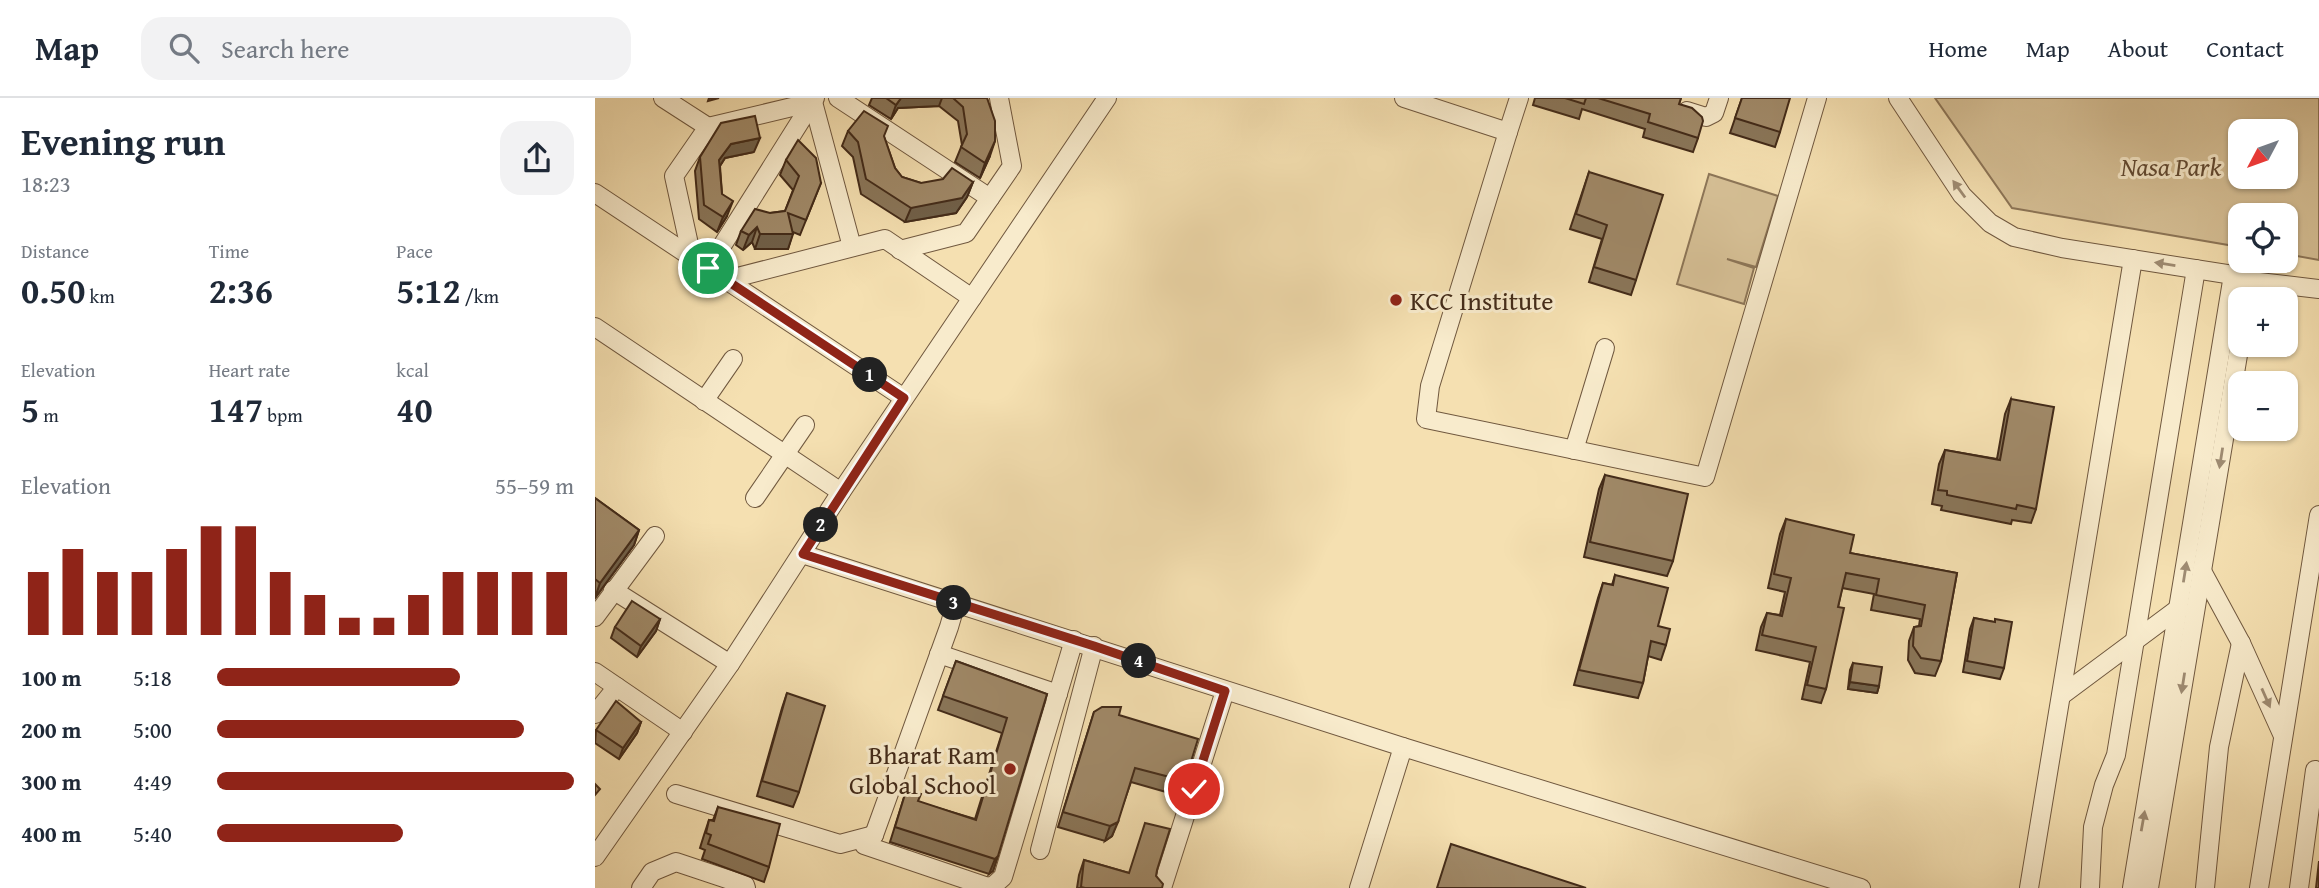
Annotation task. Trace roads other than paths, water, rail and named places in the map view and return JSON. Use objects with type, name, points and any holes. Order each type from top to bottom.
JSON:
[{"type":"street","points":[[663,98],[708,127]]},
{"type":"street","points":[[838,98],[990,198]]},
{"type":"street","points":[[900,250],[966,233],[1012,166],[999,98]]},
{"type":"street","points":[[595,857],[730,663],[841,492],[1107,98]]},
{"type":"street","points":[[1404,98],[1508,132]]},
{"type":"street","points":[[1519,98],[1430,386],[1426,419],[1705,477],[1817,98]]},
{"type":"street","points":[[1687,111],[1706,117],[1714,113],[1719,98]]},
{"type":"street","points":[[1898,98],[1962,194],[1990,223],[2014,237],[2062,248],[2232,275],[2250,281],[2319,289]]},
{"type":"street","points":[[692,258],[674,176],[708,127],[814,100]]},
{"type":"street","points":[[814,100],[852,247]]},
{"type":"street","points":[[708,268],[814,100]]},
{"type":"street","points":[[595,193],[904,398]]},
{"type":"street","points":[[726,280],[885,239],[972,298]]},
{"type":"street","points":[[2029,888],[2133,259]]},
{"type":"street","points":[[2090,888],[2093,827],[2116,755],[2196,269]]},
{"type":"street","points":[[2132,888],[2232,275]]},
{"type":"street","points":[[2249,287],[2250,281]]},
{"type":"street","points":[[595,327],[841,492]]},
{"type":"street","points":[[1574,450],[1605,348]]},
{"type":"street","points":[[2149,888],[2238,357]]},
{"type":"street","points":[[704,401],[733,359]]},
{"type":"street","points":[[755,498],[805,425]]},
{"type":"street","points":[[2259,888],[2283,736],[2313,593],[2319,515]]},
{"type":"street","points":[[595,617],[655,536]]},
{"type":"street","points":[[803,554],[1809,879],[1861,888]]},
{"type":"street","points":[[2202,571],[2241,643],[2283,736]]},
{"type":"street","points":[[613,590],[730,663]]},
{"type":"street","points":[[956,603],[874,835],[864,845],[985,886],[999,884],[1003,877],[1074,640]]},
{"type":"street","points":[[2062,695],[2179,608]]},
{"type":"street","points":[[2205,888],[2219,747],[2241,643]]},
{"type":"street","points":[[1040,849],[1094,646]]},
{"type":"street","points":[[939,654],[1058,694]]},
{"type":"street","points":[[595,672],[683,732]]},
{"type":"street","points":[[595,714],[617,687]]},
{"type":"street","points":[[1162,888],[1225,691]]},
{"type":"street","points":[[1359,888],[1403,747]]},
{"type":"street","points":[[2299,888],[2315,770]]},
{"type":"street","points":[[676,794],[840,844],[874,835]]},
{"type":"street","points":[[642,888],[652,872],[676,862],[745,888]]},
{"type":"place","name":"KCC Institute","points":[[1396,300]]},
{"type":"place","name":"Bharat Ram Global School","points":[[1010,769]]},
{"type":"park label","name":"Nasa Park","points":[[2171,166]]}]
